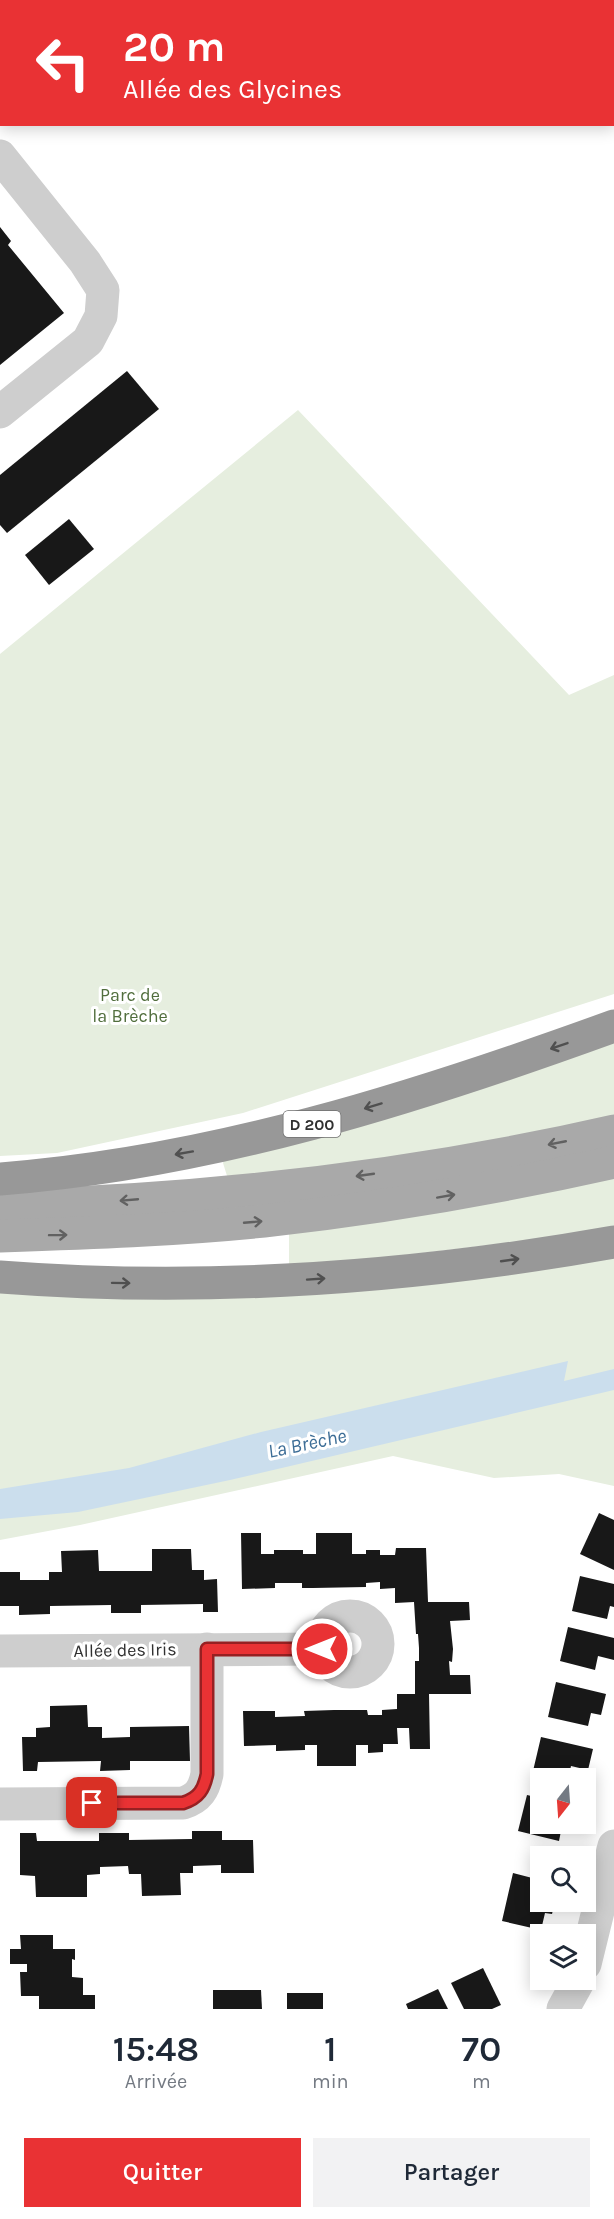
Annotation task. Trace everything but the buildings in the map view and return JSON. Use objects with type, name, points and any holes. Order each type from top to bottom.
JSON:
[{"type":"highway","name":"D 200","points":[[0,1179],[72,1172],[127,1163],[214,1147],[305,1126],[417,1093],[614,1026]]},
{"type":"highway","points":[[0,1277],[100,1283],[248,1284],[512,1260],[614,1242]]},
{"type":"main road","points":[[0,1206],[113,1202],[314,1183],[474,1159],[614,1131]]},
{"type":"main road","points":[[0,1236],[166,1229],[262,1221],[352,1210],[509,1185],[614,1162]]},
{"type":"street","points":[[0,156],[85,262],[103,290],[101,316],[88,341],[0,412]]},
{"type":"street","points":[[0,1804],[183,1803],[193,1800],[205,1785],[207,1774],[207,1649]]},
{"type":"street","name":"Allée des Iris","points":[[0,1651],[322,1649]]},
{"type":"street","points":[[595,1924],[614,1846]]},
{"type":"street","points":[[563,2009],[573,1990]]},
{"type":"green space","name":"Parc de la Brèche","points":[[298,410],[569,695],[614,675],[614,994],[243,1113],[57,1153],[0,1156],[0,654]]},
{"type":"green space","points":[[614,1038],[614,1116],[447,1152],[228,1179],[223,1163],[226,1153]]},
{"type":"green space","points":[[614,1172],[614,1230],[289,1269],[289,1232]]},
{"type":"green space","points":[[614,1253],[614,1486],[559,1474],[494,1478],[393,1456],[80,1525],[0,1540],[0,1287]]},
{"type":"water","name":"La Brèche","points":[[568,1361],[564,1381],[614,1369],[614,1390],[230,1480],[78,1512],[0,1519],[0,1489],[129,1468],[261,1432]]},
{"type":"route","points":[[92,1803],[183,1803],[193,1800],[200,1794],[207,1774],[207,1649],[322,1649]]}]
